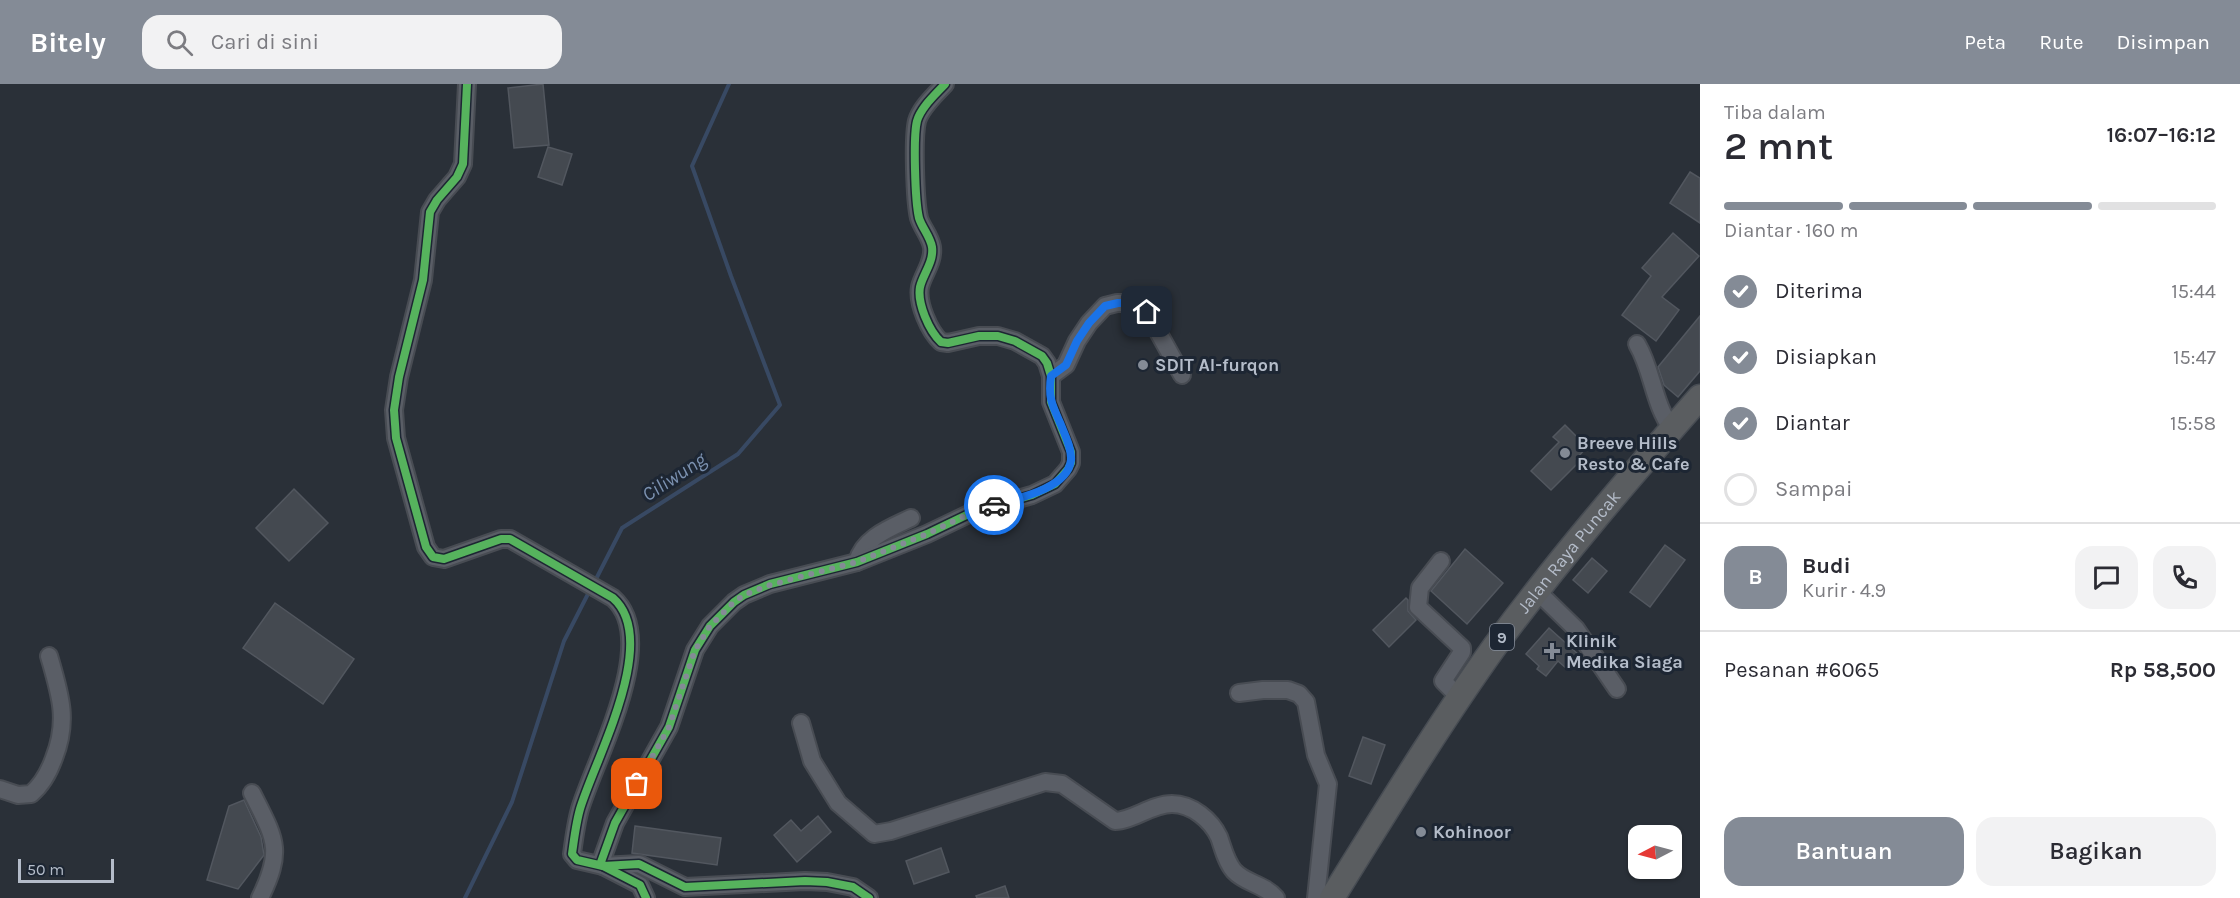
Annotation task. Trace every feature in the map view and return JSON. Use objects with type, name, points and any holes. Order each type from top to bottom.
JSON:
[{"type":"highway","name":"Jalan Raya Puncak","points":[[1332,898],[1460,698],[1537,591],[1700,397]]},
{"type":"street","points":[[467,84],[463,164],[457,177],[430,212],[423,280],[399,377],[394,426],[430,555],[436,559],[444,559],[501,539],[510,539],[613,598],[624,610],[631,645],[624,686],[615,718],[579,810],[572,854],[577,860],[603,866],[640,885],[646,898]]},
{"type":"street","points":[[603,866],[602,858],[615,823],[669,727],[695,650],[710,626],[734,602],[756,590],[788,579],[857,562],[927,534],[975,511],[1032,495],[1060,479],[1071,463],[1071,456],[1050,402],[1051,376],[1042,356],[1007,338],[979,336],[948,343],[941,342],[925,314],[920,299],[920,289],[931,259],[932,249],[919,219],[916,202],[916,130],[921,113],[945,84]]},
{"type":"street","points":[[1051,376],[1066,365],[1077,341],[1089,323],[1105,306],[1118,303],[1140,305],[1147,312],[1182,375]]},
{"type":"street","points":[[1637,344],[1645,357],[1660,409],[1672,429]]},
{"type":"street","points":[[857,562],[861,551],[870,542],[890,528],[911,518]]},
{"type":"street","points":[[1441,561],[1420,588],[1418,607],[1461,648],[1462,652],[1443,681],[1460,698]]},
{"type":"street","points":[[1537,591],[1580,633],[1617,689]]},
{"type":"street","points":[[0,789],[18,795],[31,794],[44,781],[60,743],[63,712],[49,656]]},
{"type":"street","points":[[1239,693],[1288,690],[1299,694],[1306,702],[1316,755],[1328,784],[1316,898]]},
{"type":"street","points":[[801,723],[812,761],[838,803],[874,834],[891,831],[1045,782],[1062,784],[1115,821],[1169,804],[1190,808],[1214,828],[1235,873],[1269,890],[1276,898]]},
{"type":"street","points":[[252,793],[268,826],[275,852],[271,875],[260,898]]},
{"type":"street","points":[[603,866],[639,864],[685,887],[827,882],[853,887],[869,898]]},
{"type":"building","points":[[543,84],[549,145],[514,148],[508,88]]},
{"type":"building","points":[[548,147],[572,154],[562,185],[538,177]]},
{"type":"building","points":[[1690,172],[1700,178],[1700,223],[1670,203]]},
{"type":"building","points":[[1673,233],[1699,256],[1662,297],[1679,310],[1656,341],[1622,315],[1651,276],[1642,268]]},
{"type":"building","points":[[1700,316],[1700,371],[1678,397],[1664,385],[1658,367]]},
{"type":"building","name":"Breeve Hills Resto & Cafe","points":[[1565,425],[1587,447],[1576,459],[1579,462],[1551,490],[1531,471],[1559,442],[1553,437]]},
{"type":"building","points":[[294,489],[328,523],[289,561],[256,528]]},
{"type":"building","points":[[1665,545],[1685,560],[1650,607],[1630,592]]},
{"type":"building","points":[[1465,549],[1503,583],[1467,624],[1431,591]]},
{"type":"building","points":[[1592,558],[1607,571],[1588,593],[1573,580]]},
{"type":"building","points":[[1406,598],[1408,611],[1416,620],[1389,647],[1373,630]]},
{"type":"building","points":[[275,603],[354,659],[323,704],[243,648]]},
{"type":"building","name":"Klinik Medika Siaga","points":[[1549,628],[1579,655],[1567,669],[1558,661],[1546,676],[1537,669],[1539,666],[1526,654]]},
{"type":"building","points":[[1363,737],[1385,745],[1371,784],[1349,776]]},
{"type":"building","points":[[244,800],[261,837],[264,855],[238,889],[207,880],[229,806]]},
{"type":"building","points":[[818,816],[831,832],[797,862],[774,835],[791,820],[801,831]]},
{"type":"building","points":[[635,826],[721,838],[717,865],[632,853]]},
{"type":"building","points":[[941,848],[949,872],[914,884],[906,861]]},
{"type":"building","points":[[1005,886],[1009,898],[977,898],[976,896]]},
{"type":"waterway","name":"Ciliwung","points":[[594,583],[622,528],[738,454],[780,405],[692,166],[729,84]]},
{"type":"waterway","name":"Ciliwung","points":[[465,898],[512,802],[564,641],[590,590]]},
{"type":"cycle path","points":[[467,84],[463,164],[457,177],[430,212],[423,280],[399,377],[394,410],[396,438],[426,547],[433,557],[444,559],[501,539],[510,539],[613,598],[626,617],[630,642],[628,670],[610,731],[580,809],[572,854],[577,860],[603,866],[640,885],[646,898]]},
{"type":"cycle path","points":[[869,898],[853,887],[827,882],[685,887],[639,864],[603,866],[601,862],[615,823],[669,727],[695,650],[710,626],[734,602],[770,584],[857,562],[927,534],[975,511],[1032,495],[1055,484],[1071,463],[1071,452],[1051,402],[1051,376],[1042,356],[1015,341],[998,336],[979,336],[948,343],[941,342],[932,331],[922,309],[920,287],[930,263],[932,247],[919,218],[915,169],[916,129],[922,111],[945,84]]},
{"type":"way so far","points":[[637,784],[669,727],[695,650],[710,626],[734,602],[744,595],[770,585],[857,562],[884,552],[975,511],[994,505]]},
{"type":"place","name":"SDIT Al-furqon","points":[[1143,365]]},
{"type":"place","name":"Breeve Hills Resto & Cafe","points":[[1565,453]]},
{"type":"place","name":"Klinik Medika Siaga","points":[[1552,651]]},
{"type":"place","name":"Kohinoor","points":[[1421,832]]},
{"type":"route","points":[[994,505],[1032,495],[1055,484],[1068,469],[1071,463],[1071,452],[1050,402],[1051,376],[1066,365],[1077,341],[1089,323],[1105,306],[1118,303],[1140,305],[1147,312]]}]
